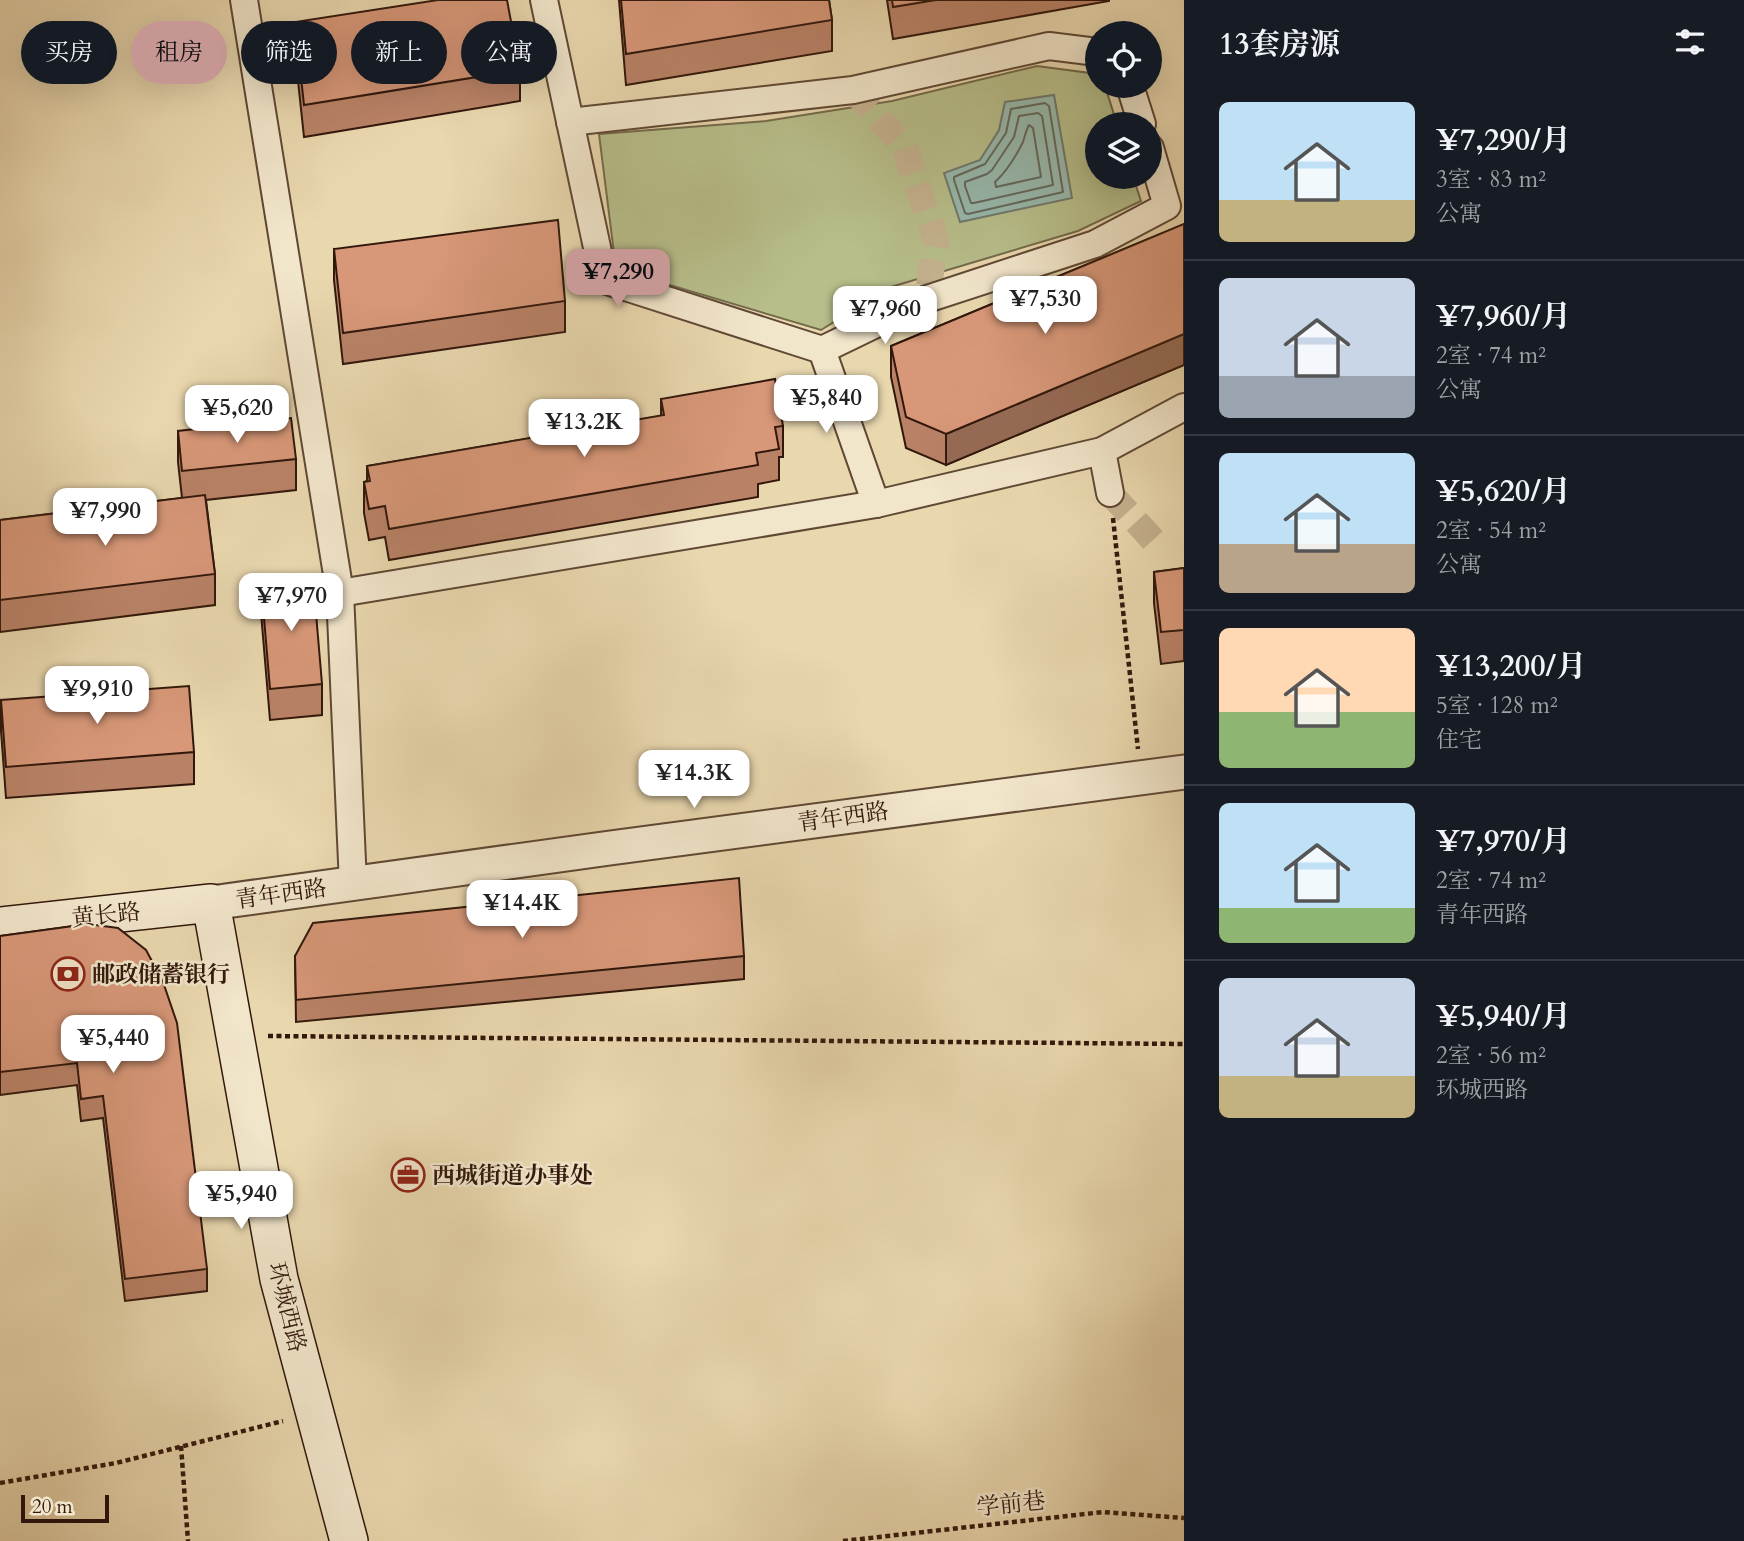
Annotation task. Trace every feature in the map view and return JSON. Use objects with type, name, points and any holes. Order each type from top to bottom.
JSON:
[{"type":"main road","name":"黄长路","points":[[0,926],[211,904]]},
{"type":"main road","name":"环城西路","points":[[211,904],[279,1279],[349,1541]]},
{"type":"street","points":[[244,0],[340,593],[353,884]]},
{"type":"street","points":[[544,0],[604,280],[822,350],[927,299],[1095,244],[1167,206],[1162,189]]},
{"type":"street","points":[[570,122],[853,90],[1049,46],[1085,50]]},
{"type":"street","points":[[822,350],[876,504]]},
{"type":"street","points":[[340,593],[876,504],[1102,451],[1184,407]]},
{"type":"street","points":[[1102,451],[1110,493]]},
{"type":"street","name":"青年西路","points":[[211,904],[1184,772]]},
{"type":"path","points":[[1110,493],[1142,778]]},
{"type":"path","points":[[235,1035],[1184,1044]]},
{"type":"path","points":[[0,1483],[116,1463],[314,1413]]},
{"type":"path","points":[[181,1446],[188,1541]]},
{"type":"path","name":"学前巷","points":[[843,1541],[1103,1512],[1184,1518]]},
{"type":"green space","points":[[1037,66],[1085,72],[1085,98],[1109,98],[1113,112],[1085,112],[1085,189],[1137,189],[1141,201],[1078,231],[891,287],[821,330],[616,269],[599,134],[766,121],[892,101]]},
{"type":"water","points":[[1054,95],[1072,198],[960,222],[944,173],[980,160],[999,130],[1005,102]]},
{"type":"building","points":[[438,0],[507,0],[511,21],[461,21],[461,80],[447,82],[447,21],[351,21],[351,84],[434,84],[304,105],[302,84],[337,84],[337,21],[302,21]]},
{"type":"building","points":[[621,0],[829,0],[832,20],[626,54]]},
{"type":"building","points":[[892,0],[936,0],[893,7]]},
{"type":"building","points":[[558,220],[565,301],[343,333],[334,249]]},
{"type":"building","points":[[1184,224],[1184,334],[946,434],[906,417],[891,346]]},
{"type":"building","points":[[775,379],[783,426],[775,427],[779,449],[756,453],[758,465],[389,529],[385,506],[369,509],[364,482],[370,481],[367,466],[664,415],[661,399]]},
{"type":"building","points":[[291,418],[296,459],[182,471],[178,431]]},
{"type":"building","points":[[205,495],[215,574],[0,600],[0,520]]},
{"type":"building","points":[[1184,568],[1184,630],[1161,632],[1154,572]]},
{"type":"building","points":[[313,578],[322,684],[270,689],[261,582]]},
{"type":"building","points":[[189,686],[194,752],[6,767],[1,700]]},
{"type":"building","points":[[739,878],[744,956],[296,1000],[295,956],[313,923]]},
{"type":"building","points":[[88,924],[118,928],[146,950],[163,982],[177,1023],[207,1269],[125,1279],[103,1096],[81,1099],[77,1063],[0,1072],[0,936]]},
{"type":"tunnel","points":[[853,90],[904,146],[936,240],[927,299]]},
{"type":"tunnel","points":[[1110,493],[1153,540]]},
{"type":"place","name":"邮政储蓄银行","points":[[68,974]]},
{"type":"place","name":"西城街道办事处","points":[[408,1175]]}]
